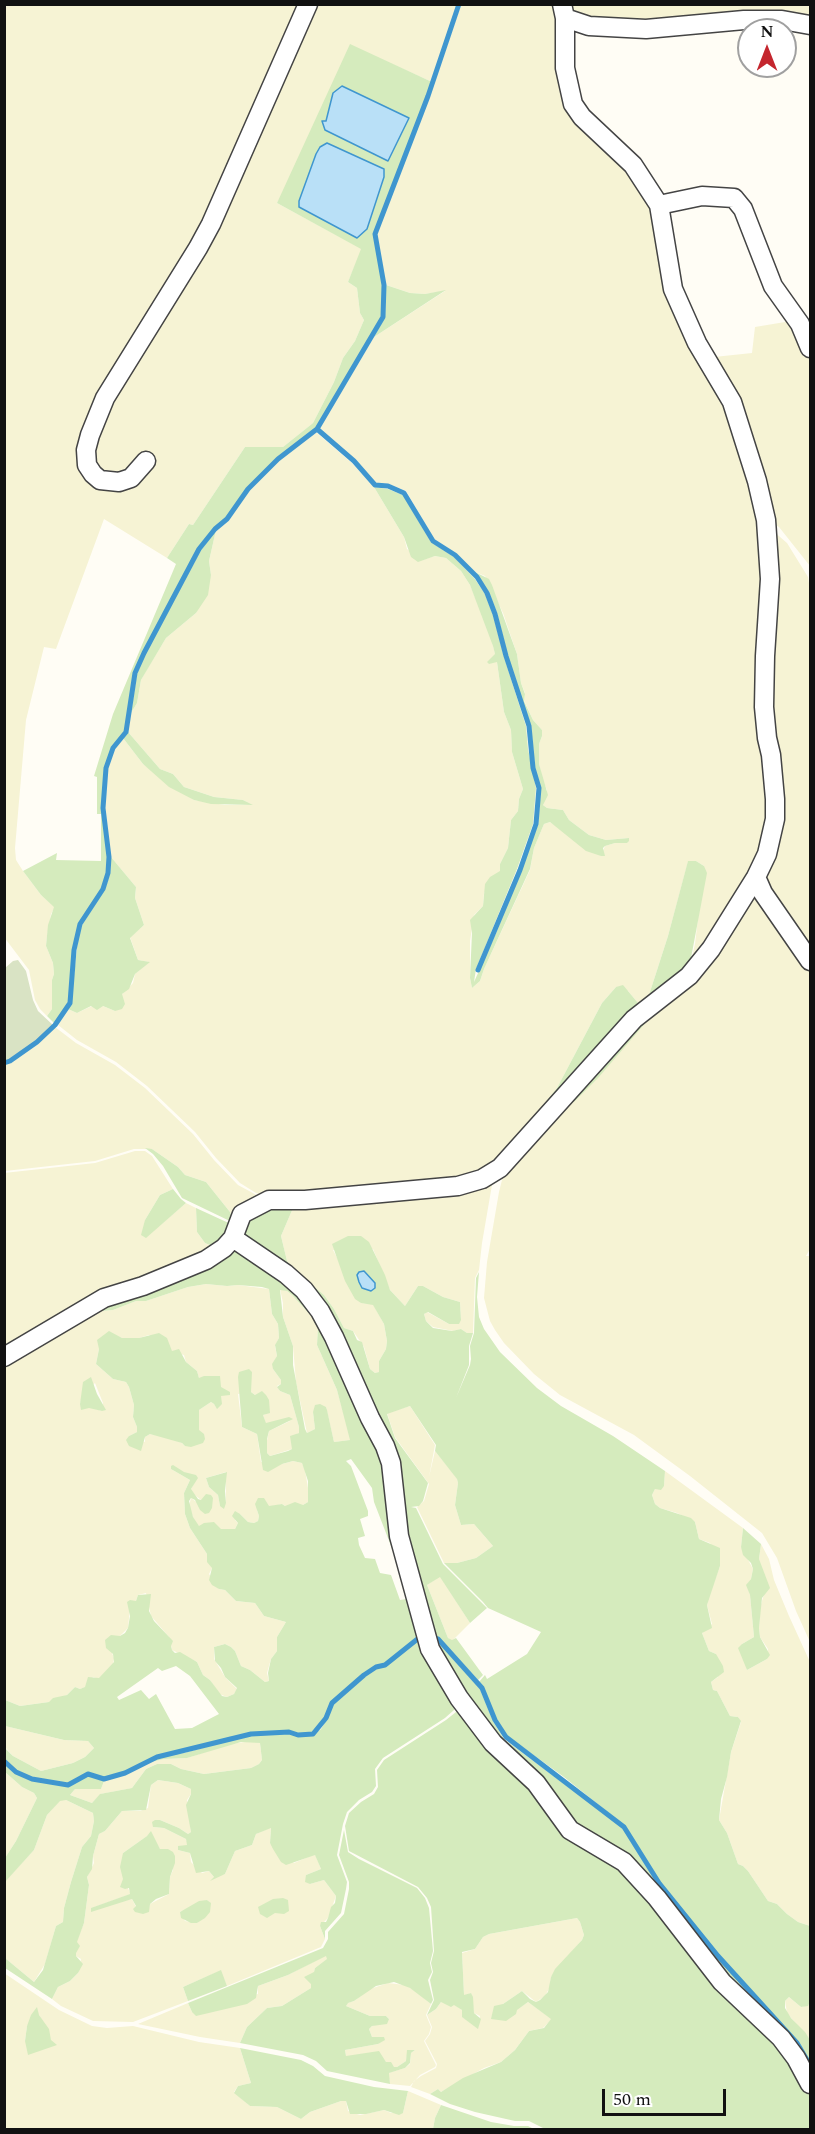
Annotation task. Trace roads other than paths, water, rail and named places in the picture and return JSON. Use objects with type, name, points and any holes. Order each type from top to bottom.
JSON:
[{"type":"street","points":[[146,461],[131,478],[119,482],[100,480],[87,465],[86,450],[90,435],[105,398],[211,224],[308,4]]},
{"type":"street","points":[[563,11],[589,26],[646,28],[744,20],[782,21],[810,25]]},
{"type":"street","points":[[4,1357],[104,1298],[143,1286],[206,1260],[224,1248],[233,1238],[242,1214],[269,1200],[305,1200],[458,1186],[482,1179],[500,1168],[634,1018],[689,976],[711,949],[756,878],[767,854],[775,809],[771,755],[764,707],[770,579],[766,520],[754,471],[732,402],[697,343],[674,289],[659,205],[633,165],[582,117],[573,104],[565,68],[563,11]]},
{"type":"street","points":[[659,205],[702,196],[734,198],[742,209],[773,286],[800,324],[810,348]]},
{"type":"street","points":[[756,878],[763,893],[810,962]]},
{"type":"street","points":[[233,1238],[286,1274],[304,1290],[320,1311],[334,1337],[391,1463],[399,1536],[430,1649],[459,1698],[494,1743],[536,1783],[570,1830],[624,1862],[657,1898],[722,1982],[781,2038],[796,2058],[810,2084]]},
{"type":"water","points":[[342,86],[409,118],[388,161],[325,130],[322,121],[326,121],[333,93]]},
{"type":"water","points":[[327,143],[384,169],[384,177],[367,229],[357,238],[299,207],[299,201],[316,154],[320,147]]},
{"type":"water","points":[[364,1271],[375,1283],[375,1288],[371,1291],[362,1288],[359,1282],[357,1275]]},
{"type":"waterway","points":[[4,1063],[37,1042],[55,1025],[70,1003],[74,950],[80,924],[103,889],[108,873],[109,857],[103,808],[106,768],[113,748],[126,732],[135,673],[144,653],[199,549],[215,529],[227,519],[248,489],[278,459],[317,429],[383,317],[384,285],[375,234],[428,96],[459,4]]},
{"type":"waterway","points":[[317,429],[354,461],[375,485],[388,486],[404,493],[433,541],[455,555],[477,577],[487,593],[495,614],[529,726],[533,768],[539,788],[536,824],[520,870],[478,970]]},
{"type":"waterway","points":[[4,1761],[16,1772],[32,1779],[68,1785],[88,1774],[104,1779],[125,1773],[157,1757],[251,1734],[289,1732],[298,1735],[313,1734],[326,1718],[332,1703],[364,1675],[376,1667],[385,1665],[420,1637]]},
{"type":"waterway","points":[[433,1638],[438,1639],[482,1688],[495,1720],[506,1737],[624,1827],[659,1883],[718,1956],[797,2043],[810,2065]]}]
